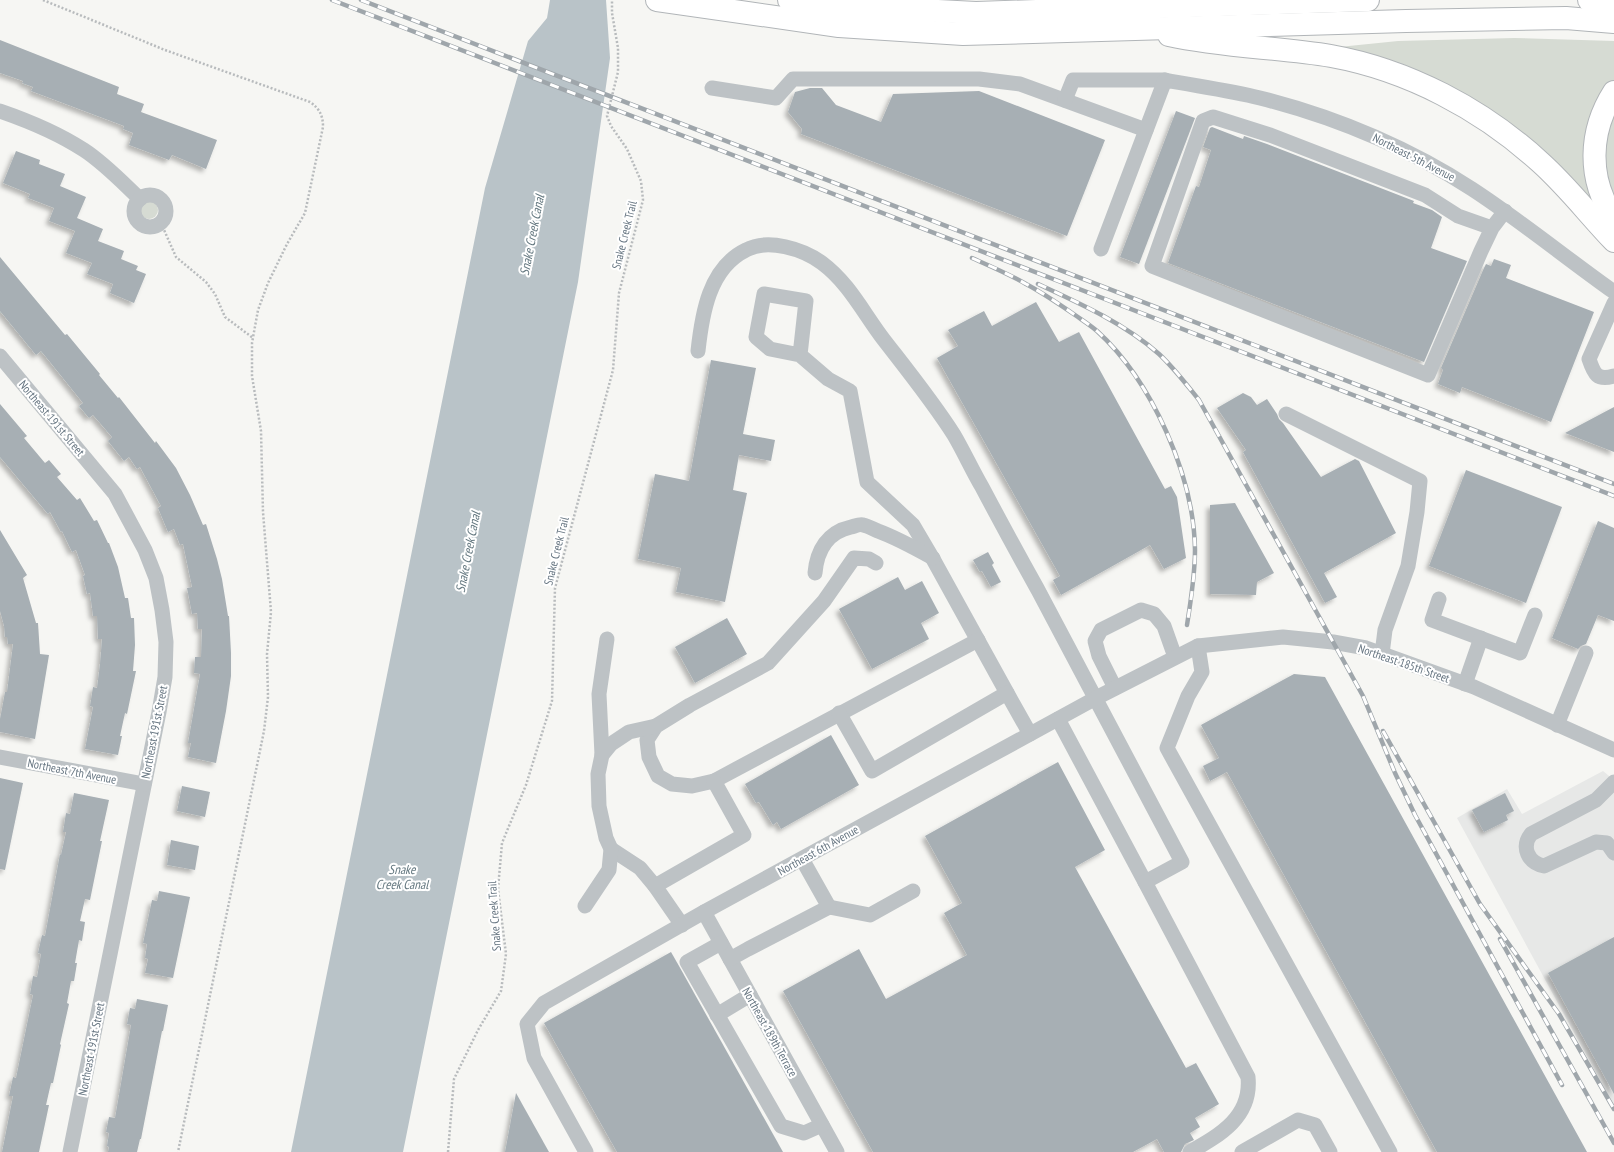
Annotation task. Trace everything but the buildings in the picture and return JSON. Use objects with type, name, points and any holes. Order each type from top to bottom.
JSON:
[{"type":"highway","points":[[657,0],[839,26],[963,34],[1137,28],[1566,18],[1614,22]]},
{"type":"highway","points":[[789,0],[861,7],[976,13],[1368,0]]},
{"type":"highway","points":[[1589,0],[1614,2]]},
{"type":"highway","points":[[1137,28],[1198,42],[1277,49],[1332,56],[1380,68],[1429,88],[1480,116],[1522,146],[1559,180],[1614,241]]},
{"type":"highway","points":[[1614,92],[1599,121],[1594,152],[1595,175],[1598,186],[1606,206],[1614,218]]},
{"type":"street","points":[[712,88],[776,98],[792,80],[849,78],[979,79],[1020,84],[1146,130]]},
{"type":"street","name":"Northeast 5th Avenue","points":[[1065,100],[1073,80],[1165,80],[1260,98],[1315,114],[1388,142],[1472,189],[1505,211],[1614,292]]},
{"type":"street","points":[[1101,248],[1165,80]]},
{"type":"street","points":[[0,110],[34,123],[84,150],[103,165],[140,199]]},
{"type":"street","points":[[1492,228],[1458,216],[1425,196],[1270,135],[1213,117],[1203,121],[1152,266],[1428,375],[1480,251],[1492,228],[1505,211]]},
{"type":"street","points":[[148,195],[158,197],[162,200],[166,209],[166,214],[160,223],[150,227],[140,223],[136,219],[134,208],[140,199],[148,195]]},
{"type":"street","points":[[698,352],[701,324],[708,297],[720,272],[742,251],[754,245],[776,244],[797,251],[821,263],[848,287],[881,336],[953,434],[1096,698],[1182,862],[1146,882]]},
{"type":"street","points":[[800,354],[806,301],[764,294],[756,337],[770,349],[800,354],[828,379],[850,391],[867,482],[913,525],[934,558],[1030,734]]},
{"type":"street","points":[[1614,303],[1589,359],[1592,370],[1598,377],[1605,379],[1614,376]]},
{"type":"street","name":"Northeast 191st Street","points":[[0,356],[115,494],[145,550],[156,578],[166,642],[165,676],[159,712],[70,1152]]},
{"type":"street","points":[[1286,414],[1420,481],[1417,512],[1408,566],[1385,630],[1382,654]]},
{"type":"street","points":[[815,573],[819,552],[826,541],[833,534],[846,528],[863,525],[896,538],[934,558]]},
{"type":"street","points":[[602,755],[611,744],[629,732],[656,726],[690,705],[768,662],[824,601],[854,558],[869,559],[876,563]]},
{"type":"street","points":[[1439,599],[1432,620],[1520,653],[1536,615]]},
{"type":"street","points":[[1116,687],[1099,656],[1095,641],[1101,630],[1141,610],[1154,614],[1164,626],[1175,657]]},
{"type":"street","name":"Northeast 185th Street","points":[[1116,687],[1198,646],[1283,637],[1333,642],[1366,648],[1465,684],[1557,725],[1613,747]]},
{"type":"street","points":[[1465,684],[1481,638]]},
{"type":"street","points":[[585,906],[609,870],[611,849],[606,838],[599,806],[598,774],[602,755],[599,694],[607,639]]},
{"type":"street","points":[[656,726],[647,740],[648,757],[658,776],[672,784],[692,786],[714,781],[978,640]]},
{"type":"street","points":[[1198,646],[1202,672],[1188,696],[1167,748],[1390,1152]]},
{"type":"street","points":[[1557,725],[1586,653]]},
{"type":"street","name":"Northeast 6th Avenue","points":[[586,1152],[534,1058],[527,1024],[544,1003],[704,912],[1116,687]]},
{"type":"street","points":[[839,713],[872,770],[1007,693]]},
{"type":"street","points":[[1058,719],[1146,882],[1248,1077],[1249,1087],[1247,1098],[1229,1127],[1216,1138],[1190,1152]]},
{"type":"street","name":"Northeast 7th Avenue","points":[[0,757],[144,784]]},
{"type":"street","points":[[655,886],[744,835],[714,781]]},
{"type":"street","points":[[1614,782],[1596,800],[1530,834],[1527,838],[1526,850],[1534,862],[1544,866],[1596,842],[1608,843],[1614,853]]},
{"type":"street","points":[[611,849],[640,868],[655,886],[682,925]]},
{"type":"street","points":[[802,859],[828,907]]},
{"type":"street","points":[[730,959],[748,948],[828,907],[870,915],[913,891]]},
{"type":"street","name":"Northeast 189th Terrace","points":[[704,912],[837,1152]]},
{"type":"street","points":[[721,943],[688,962],[717,1015],[780,1126],[804,1133],[822,1125]]},
{"type":"street","points":[[717,1015],[750,995]]},
{"type":"street","points":[[1242,1152],[1298,1120],[1315,1125],[1330,1152]]},
{"type":"path","points":[[43,0],[165,50],[310,102],[317,107],[323,117],[323,127],[305,213],[287,244],[268,283],[258,310],[253,338],[252,376],[261,431],[263,512],[271,612],[267,654],[268,697],[264,731],[178,1152]]},
{"type":"path","name":"Snake Creek Trail","points":[[448,1152],[454,1079],[478,1030],[501,991],[506,954],[498,889],[502,843],[526,785],[552,701],[555,588],[612,370],[618,293],[642,200],[641,181],[627,148],[611,126],[607,116],[618,72],[618,48],[612,13],[612,0]]},
{"type":"path","points":[[160,223],[176,257],[206,282],[226,317],[253,338]]},
{"type":"shaded area","points":[[1514,38],[1614,41],[1614,80],[1604,92],[1601,213],[1565,175],[1339,47],[1398,41]]},
{"type":"shaded area","points":[[1614,109],[1614,202],[1604,168],[1606,127]]},
{"type":"shaded area","points":[[149,201],[155,204],[158,210],[155,216],[149,219],[143,216],[140,210],[143,204]]},
{"type":"shaded area","points":[[1603,771],[1614,780],[1614,1106],[1457,818],[1507,789],[1522,814]]},
{"type":"water","name":"Snake Creek Canal","points":[[550,0],[606,0],[610,58],[578,282],[403,1152],[291,1152],[485,188],[528,41],[547,18]]},
{"type":"railway","points":[[332,0],[1614,496]]},
{"type":"railway","points":[[361,0],[1614,484]]},
{"type":"railway","points":[[972,258],[1006,273],[1032,287],[1097,331],[1117,352],[1135,376],[1152,403],[1178,461],[1187,492],[1193,521],[1195,550],[1194,569],[1187,625]]},
{"type":"railway","points":[[1038,284],[1101,314],[1145,343],[1170,365],[1199,400],[1363,696],[1395,773],[1415,815],[1562,1085]]},
{"type":"railway","points":[[1383,731],[1480,904],[1559,1014],[1614,1109]]},
{"type":"railway","points":[[1500,939],[1614,1143]]}]
